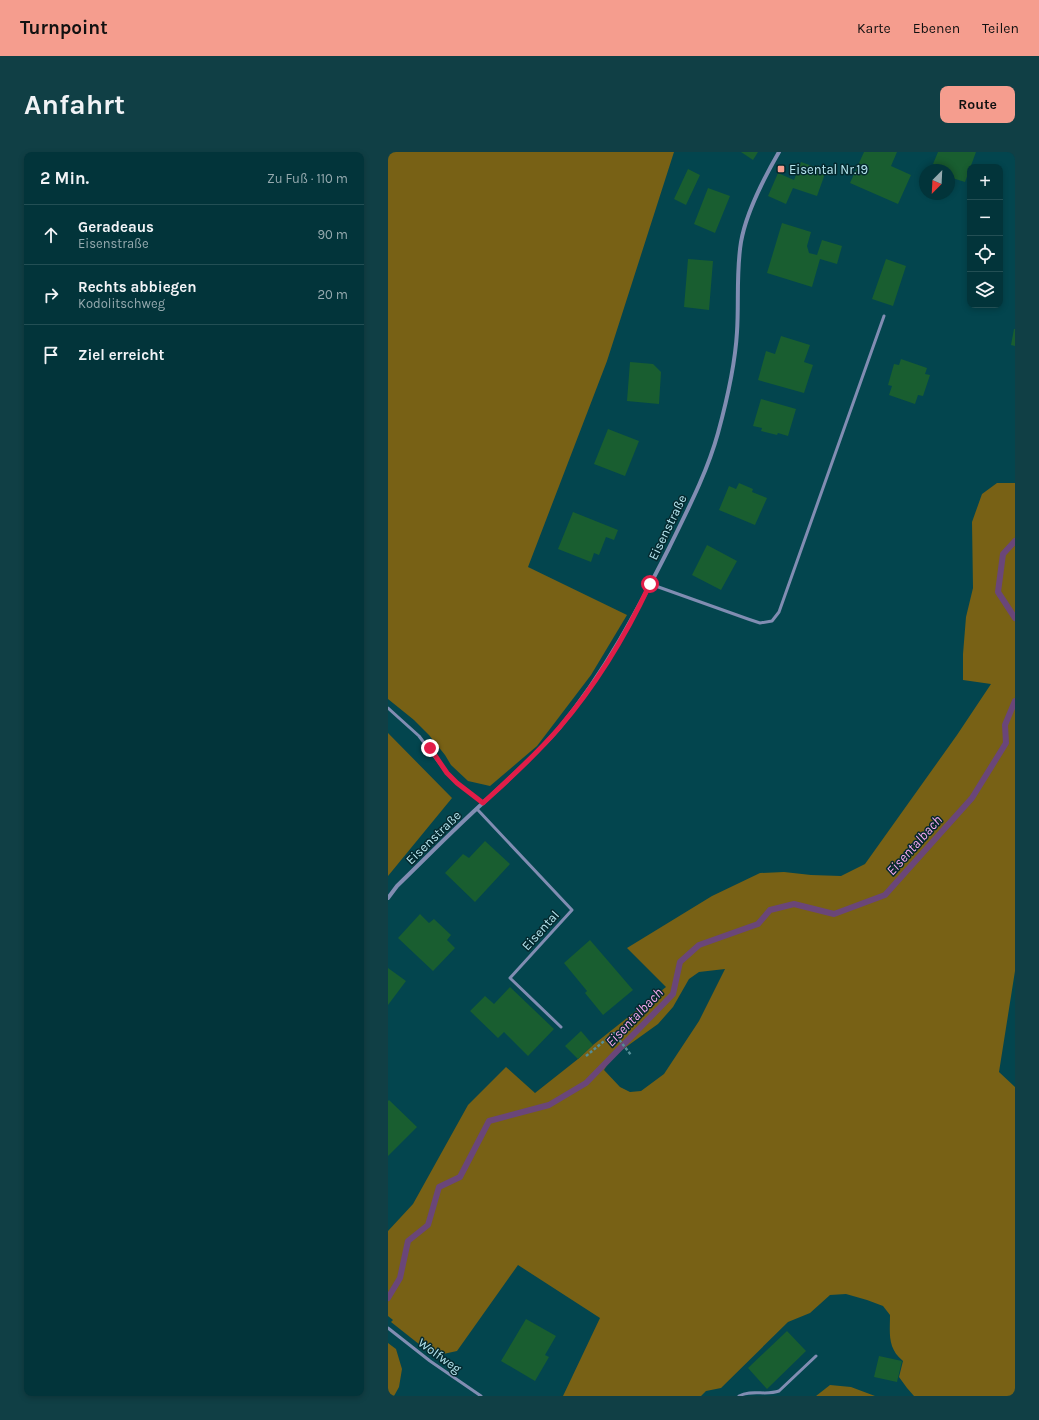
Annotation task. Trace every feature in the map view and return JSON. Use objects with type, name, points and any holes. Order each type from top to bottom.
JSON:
[{"type":"street","name":"Eisenstraße","points":[[388,898],[397,886],[535,754],[559,728],[598,676],[618,646],[698,488],[717,436],[735,360],[739,255],[741,241],[762,183],[779,152]]},
{"type":"lane","points":[[650,584],[760,623],[772,621],[779,612],[884,316]]},
{"type":"lane","points":[[388,708],[419,736],[447,773],[457,783],[483,803]]},
{"type":"lane","name":"Eisental","points":[[477,809],[572,910],[510,978],[561,1027]]},
{"type":"lane","name":"Wolfweg","points":[[388,1328],[430,1361],[481,1396]]},
{"type":"lane","points":[[739,1396],[750,1393],[773,1393],[779,1391],[816,1356]]},
{"type":"path","points":[[586,1056],[614,1033],[631,1055]]},
{"type":"shaded area","points":[[388,152],[674,152],[607,361],[528,567],[627,615],[591,675],[537,746],[490,786],[468,781],[451,765],[429,735],[414,720],[388,699]]},
{"type":"shaded area","points":[[997,483],[1015,483],[1015,971],[999,1072],[1015,1087],[1015,1396],[914,1396],[899,1377],[903,1361],[894,1351],[890,1340],[890,1315],[883,1306],[846,1294],[830,1295],[810,1313],[788,1322],[721,1388],[706,1391],[701,1396],[563,1396],[600,1318],[518,1265],[457,1351],[434,1356],[391,1322],[393,1320],[388,1316],[388,1231],[413,1204],[468,1105],[506,1067],[535,1093],[666,987],[627,948],[712,896],[760,873],[784,872],[841,876],[865,864],[957,735],[991,684],[963,680],[963,654],[966,617],[973,588],[972,522],[982,494]],"holes":[[[725,969],[699,1021],[664,1074],[641,1091],[630,1092],[620,1087],[604,1070],[612,1057],[658,1024],[673,1007],[689,979],[699,972]]]},
{"type":"shaded area","points":[[388,733],[452,798],[388,876]]},
{"type":"shaded area","points":[[388,1343],[396,1349],[402,1369],[399,1387],[394,1396],[388,1396]]},
{"type":"shaded area","points":[[830,1385],[851,1387],[875,1396],[816,1396]]},
{"type":"building","points":[[741,152],[758,152],[753,160]]},
{"type":"building","points":[[864,152],[897,152],[891,166],[911,175],[898,204],[850,183]]},
{"type":"building","points":[[938,152],[976,152],[972,164],[967,164],[967,177],[965,182],[955,179],[955,164],[933,164]]},
{"type":"building","points":[[801,162],[826,171],[817,196],[793,188],[786,204],[768,196],[778,173],[794,180]]},
{"type":"building","points":[[688,169],[700,175],[686,205],[674,199]]},
{"type":"building","points":[[708,188],[730,196],[715,233],[694,224]]},
{"type":"building","points":[[782,223],[811,232],[807,246],[809,253],[817,255],[822,240],[842,246],[837,264],[820,259],[812,287],[767,273]]},
{"type":"building","points":[[688,259],[713,261],[709,310],[684,307]]},
{"type":"building","points":[[886,259],[906,266],[893,306],[872,299]]},
{"type":"building","points":[[1015,329],[1015,346],[1011,345]]},
{"type":"building","points":[[781,336],[810,345],[804,362],[813,365],[804,393],[758,380],[766,351],[775,354]]},
{"type":"building","points":[[901,359],[927,368],[925,374],[930,375],[923,396],[918,395],[915,404],[889,395],[892,386],[888,385],[894,364],[899,365]]},
{"type":"building","points":[[630,362],[653,364],[661,372],[659,404],[627,401]]},
{"type":"building","points":[[761,399],[796,409],[788,436],[761,431],[762,428],[753,426]]},
{"type":"building","points":[[608,429],[639,441],[625,476],[594,464]]},
{"type":"building","points":[[739,483],[753,489],[752,492],[767,498],[755,525],[719,510],[729,486],[736,489]]},
{"type":"building","points":[[573,512],[618,530],[614,540],[606,537],[599,555],[594,553],[591,562],[558,549]]},
{"type":"building","points":[[707,545],[737,561],[721,590],[692,575]]},
{"type":"building","points":[[485,841],[510,864],[475,902],[445,873],[463,854],[469,858]]},
{"type":"building","points":[[420,914],[429,923],[434,919],[451,935],[447,940],[455,948],[433,971],[398,938]]},
{"type":"building","points":[[590,940],[633,990],[603,1015],[585,993],[587,991],[564,963]]},
{"type":"building","points":[[388,968],[406,981],[388,1005]]},
{"type":"building","points":[[510,987],[554,1029],[528,1056],[504,1032],[498,1038],[470,1011],[485,996],[494,1004]]},
{"type":"building","points":[[581,1031],[593,1045],[578,1059],[565,1046]]},
{"type":"building","points":[[389,1100],[417,1127],[388,1156],[388,1101]]},
{"type":"building","points":[[526,1319],[556,1336],[545,1355],[549,1357],[535,1381],[501,1361]]},
{"type":"building","points":[[787,1331],[806,1351],[767,1389],[748,1368]]},
{"type":"building","points":[[879,1356],[902,1361],[897,1382],[874,1377]]},
{"type":"waterway","name":"Eisentalbach","points":[[1015,541],[1003,554],[998,592],[1015,618]]},
{"type":"waterway","name":"Eisentalbach","points":[[388,1298],[400,1278],[408,1241],[428,1225],[439,1187],[460,1177],[489,1121],[549,1105],[586,1083],[673,994],[680,962],[699,945],[758,924],[770,910],[794,904],[834,914],[885,895],[972,798],[1006,743],[1005,725],[1015,701]]},
{"type":"place","name":"Eisental Nr.19","points":[[781,169]]},
{"type":"route","points":[[430,748],[447,773],[457,783],[483,803],[535,754],[559,728],[598,676],[618,646],[650,584]]}]
